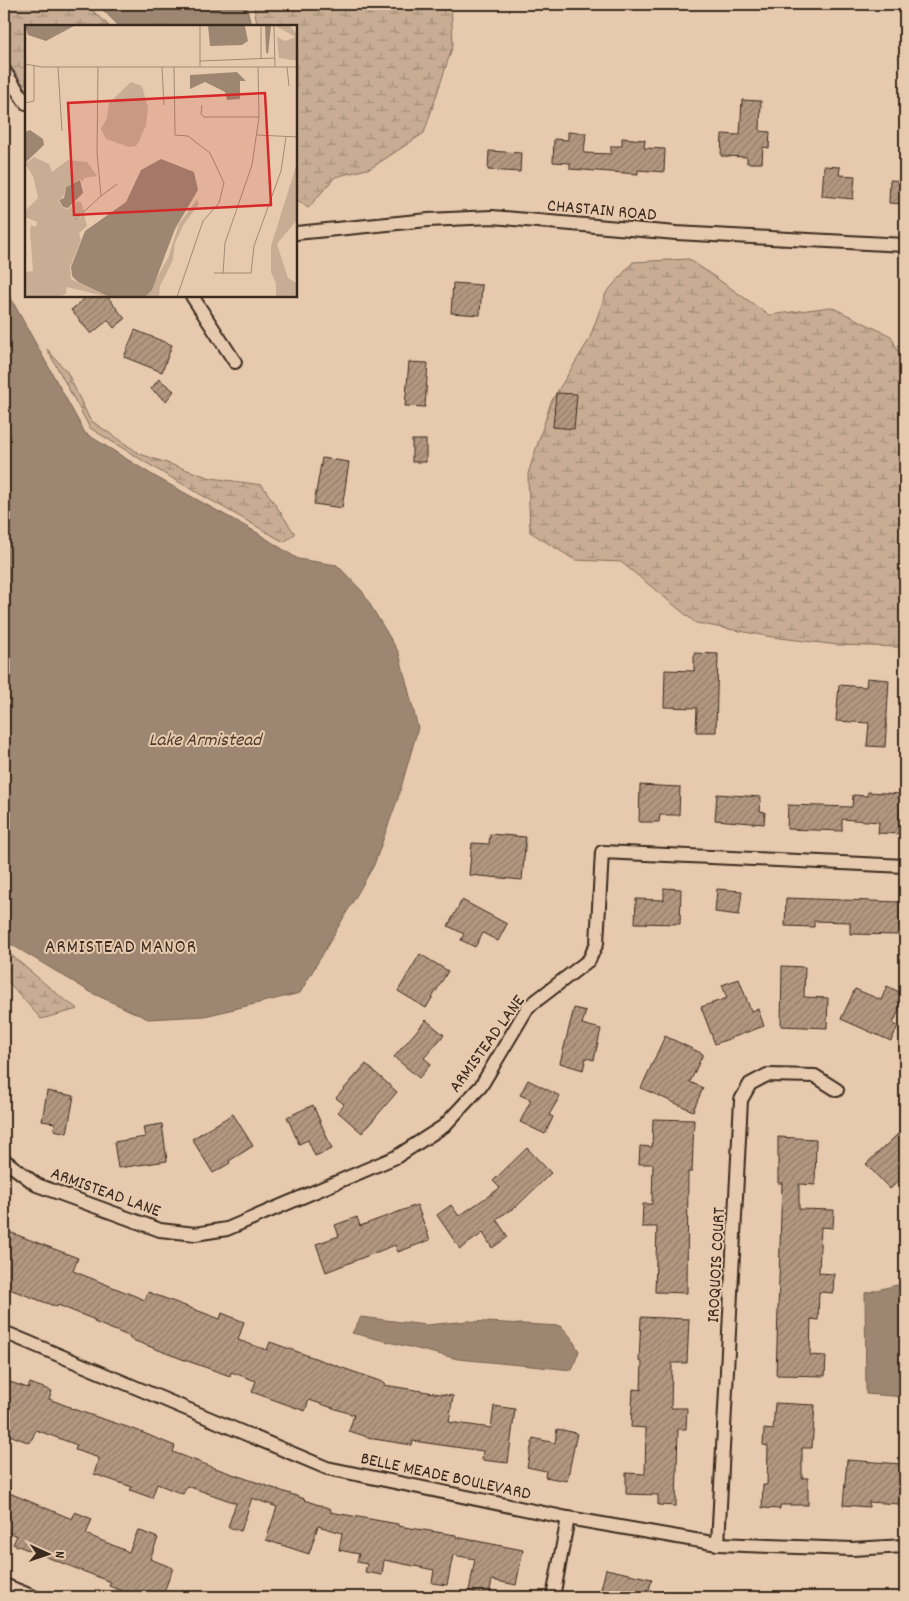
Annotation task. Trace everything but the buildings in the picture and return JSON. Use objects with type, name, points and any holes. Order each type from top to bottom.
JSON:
[{"type":"street","points":[[4,71],[25,102]]},
{"type":"street","name":"CHASTAIN ROAD","points":[[298,233],[428,220],[492,217],[676,233],[905,245]]},
{"type":"street","points":[[193,298],[235,362]]},
{"type":"street","name":"ARMISTEAD LANE","points":[[4,1160],[37,1185],[160,1230],[195,1234],[227,1229],[396,1157],[444,1126],[481,1086],[528,1007],[589,960],[597,943],[602,852],[905,866]]},
{"type":"street","name":"IROQUOIS COURT","points":[[718,1544],[741,1100],[750,1084],[767,1075],[815,1076],[837,1090]]},
{"type":"street","name":"BELLE MEADE BOULEVARD","points":[[4,1332],[326,1468],[568,1518],[718,1544],[852,1549],[905,1546]]},
{"type":"street","points":[[552,1597],[568,1518]]},
{"type":"street","points":[[4,1585],[34,1597]]},
{"type":"green space","points":[[4,4],[88,4],[108,25],[25,25],[25,84],[23,84],[4,56]]},
{"type":"green space","points":[[252,4],[451,4],[453,45],[424,133],[371,168],[335,177],[308,208],[298,200],[298,25],[258,25]]},
{"type":"green space","points":[[689,259],[769,315],[831,307],[891,336],[905,366],[905,646],[838,645],[772,637],[696,623],[621,562],[575,560],[530,532],[528,474],[551,402],[589,340],[606,293],[633,262]]},
{"type":"green space","points":[[47,349],[67,372],[90,420],[140,454],[211,478],[262,485],[295,534],[284,542],[158,470],[90,428]]},
{"type":"green space","points":[[4,949],[62,998],[78,1009],[41,1019],[4,977]]},
{"type":"water","points":[[97,4],[243,4],[247,9],[251,25],[118,25]]},
{"type":"water","name":"Lake Armistead","points":[[4,286],[85,433],[154,476],[256,532],[298,559],[337,565],[362,591],[399,653],[418,728],[398,798],[374,865],[300,993],[205,1016],[148,1019],[92,993],[4,940]]},
{"type":"water","points":[[905,1283],[905,1397],[866,1394],[865,1293]]},
{"type":"water","points":[[361,1317],[426,1325],[468,1321],[561,1326],[579,1351],[572,1370],[458,1359],[352,1333]]},
{"type":"district","name":"ARMISTEAD MANOR","points":[[121,945]]}]
